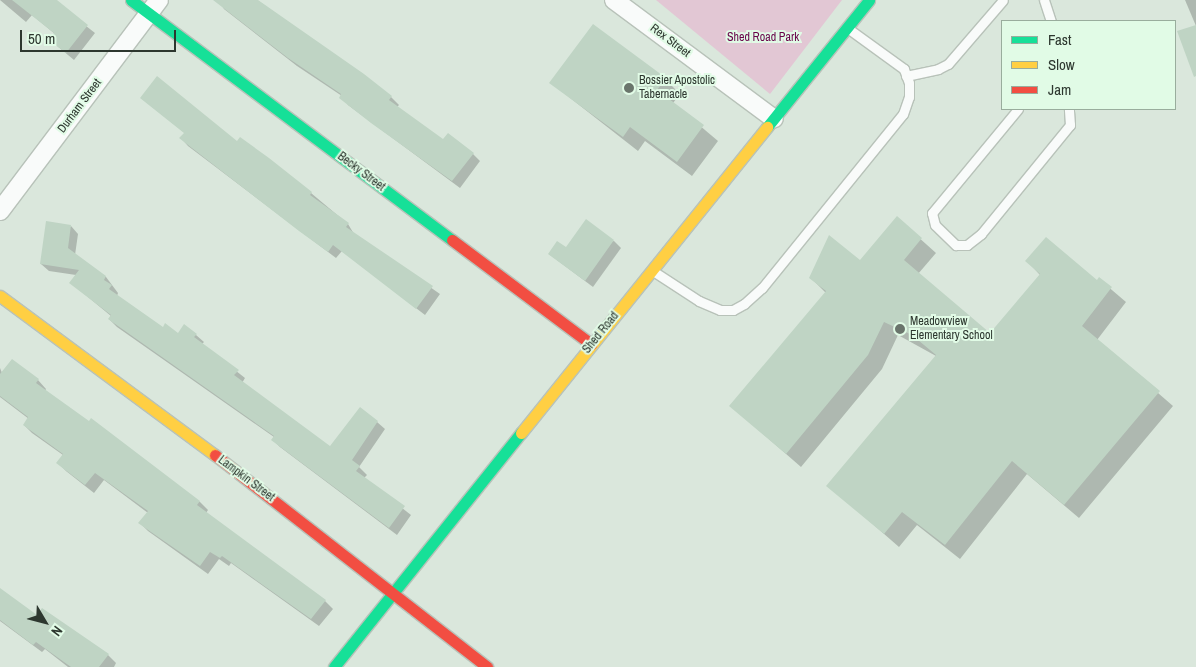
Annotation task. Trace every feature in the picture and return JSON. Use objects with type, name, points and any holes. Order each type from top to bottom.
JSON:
[{"type":"street","name":"Becky Street","points":[[131,0],[154,7],[591,344]]},
{"type":"street","name":"Rex Street","points":[[614,0],[774,119]]},
{"type":"street","name":"Shed Road","points":[[334,667],[591,344],[869,0]]},
{"type":"street","name":"Durham Street","points":[[0,211],[154,7]]},
{"type":"street","name":"Lampkin Street","points":[[0,296],[394,592],[487,667]]},
{"type":"lane","points":[[906,76],[938,70],[948,64],[1003,0]]},
{"type":"lane","points":[[1044,0],[1051,20]]},
{"type":"lane","points":[[652,270],[699,301],[720,310],[733,310],[744,304],[762,288],[903,114],[909,97],[904,69],[847,28]]},
{"type":"lane","points":[[1017,110],[932,213],[935,225],[956,245],[967,245],[987,226],[1070,125],[1069,110]]},
{"type":"green space","name":"Shed Road Park","points":[[656,0],[842,0],[770,94]]},
{"type":"building","points":[[12,0],[57,0],[88,25],[66,53],[49,40],[54,33]]},
{"type":"building","points":[[213,0],[258,0],[364,74],[392,96],[389,100],[443,139],[448,133],[474,153],[452,181],[371,123],[339,98],[341,94],[288,58]]},
{"type":"building","points":[[593,24],[666,78],[657,90],[704,125],[677,162],[630,127],[623,137],[549,83]]},
{"type":"building","points":[[1196,25],[1196,76],[1194,77],[1177,31]]},
{"type":"building","points":[[157,76],[237,141],[240,137],[312,192],[310,195],[349,223],[346,227],[433,286],[416,309],[333,245],[328,252],[179,138],[184,133],[140,98]]},
{"type":"building","points":[[897,216],[922,238],[904,260],[990,333],[1040,274],[1025,261],[1046,237],[1097,280],[1099,277],[1112,287],[1082,326],[1160,391],[1064,505],[1012,461],[945,545],[902,512],[884,534],[826,486],[936,355],[912,335],[884,322],[868,355],[786,454],[729,406],[826,291],[809,278],[829,235],[860,260]]},
{"type":"building","points":[[586,219],[614,240],[585,281],[548,254],[557,241],[566,247]]},
{"type":"building","points":[[46,221],[71,225],[68,248],[106,276],[104,280],[112,285],[109,289],[163,327],[165,323],[178,333],[184,324],[197,334],[194,337],[239,370],[234,375],[330,446],[360,407],[378,421],[352,460],[360,466],[356,471],[405,506],[389,528],[271,440],[274,436],[108,319],[111,315],[69,283],[79,270],[40,264]]},
{"type":"building","points":[[12,359],[39,379],[36,383],[89,421],[91,418],[200,501],[197,505],[326,600],[311,619],[222,556],[220,558],[210,552],[200,566],[138,523],[148,511],[95,473],[85,485],[56,463],[63,454],[23,425],[28,417],[0,396],[0,374]]},
{"type":"building","points":[[0,588],[37,615],[42,608],[109,654],[99,667],[71,667],[36,642],[33,645],[0,620]]},
{"type":"traffic: fast","points":[[131,0],[452,240]]},
{"type":"traffic: fast","points":[[767,127],[869,0]]},
{"type":"traffic: fast","points":[[334,667],[521,433]]},
{"type":"traffic: slow","points":[[521,433],[767,127]]},
{"type":"traffic: slow","points":[[0,296],[215,455]]},
{"type":"traffic: jam","points":[[452,240],[591,344]]},
{"type":"traffic: jam","points":[[215,455],[487,667]]},
{"type":"place","name":"Bossier Apostolic Tabernacle","points":[[629,88]]},
{"type":"place","name":"Meadowview Elementary School","points":[[900,329]]}]
